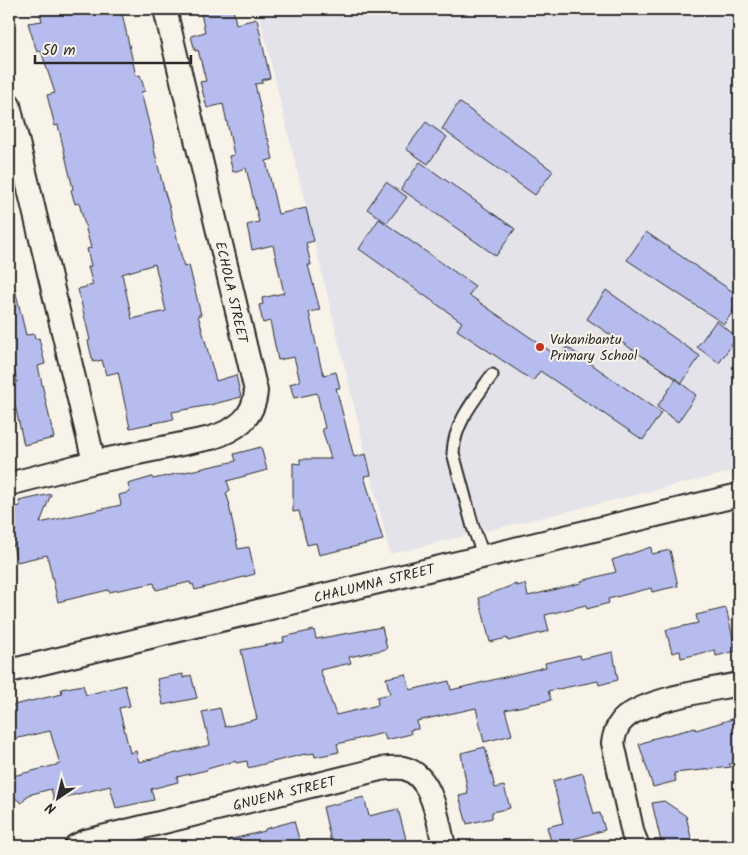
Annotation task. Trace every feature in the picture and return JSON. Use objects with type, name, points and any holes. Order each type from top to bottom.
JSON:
[{"type":"street","name":"ECHOLA STREET","points":[[9,484],[94,462],[225,434],[245,420],[255,401],[256,391],[166,9]]},
{"type":"street","points":[[9,105],[94,462]]},
{"type":"street","name":"CHALUMNA STREET","points":[[9,672],[739,495]]},
{"type":"street","points":[[638,846],[633,834],[613,744],[616,730],[621,721],[631,712],[647,705],[739,684]]},
{"type":"street","name":"GNUENA STREET","points":[[76,846],[86,841],[380,769],[392,768],[404,768],[424,781],[431,794],[444,846]]},
{"type":"lane","points":[[484,557],[473,527],[453,453],[453,443],[465,414],[492,375]]},
{"type":"shaded area","name":"Vukanibantu Primary School","points":[[258,9],[739,9],[739,470],[390,554]]},
{"type":"building","points":[[39,9],[121,9],[136,76],[140,75],[145,91],[141,92],[164,190],[184,267],[189,265],[201,315],[198,315],[216,381],[236,375],[241,397],[172,412],[174,419],[130,428],[118,372],[106,375],[102,360],[93,362],[78,289],[93,285],[88,267],[91,266],[87,249],[91,248],[79,203],[75,204],[58,125],[55,126],[47,95],[55,93],[41,51],[37,52],[28,23],[42,21]],"holes":[[[155,264],[166,311],[132,319],[122,274]]]},
{"type":"building","points":[[200,9],[233,9],[236,24],[257,19],[270,78],[262,80],[262,83],[255,84],[273,159],[266,161],[278,214],[306,208],[314,241],[306,243],[311,265],[308,265],[320,310],[309,312],[321,367],[324,375],[336,372],[340,388],[336,388],[354,457],[366,454],[371,475],[364,476],[383,540],[319,555],[316,543],[307,545],[299,511],[293,512],[293,463],[300,464],[300,459],[331,459],[322,429],[325,428],[317,393],[294,398],[290,384],[300,381],[294,357],[278,360],[270,321],[263,323],[259,305],[263,304],[262,298],[284,293],[273,245],[252,250],[247,225],[259,222],[246,168],[233,172],[229,156],[234,155],[223,104],[207,108],[200,82],[206,81],[198,50],[195,51],[191,36],[205,32]]},
{"type":"building","points":[[459,102],[553,171],[535,195],[442,129]]},
{"type":"building","points":[[426,122],[447,137],[428,164],[406,149]]},
{"type":"building","points":[[420,162],[515,229],[496,256],[401,189]]},
{"type":"building","points":[[386,182],[407,197],[387,223],[367,209]]},
{"type":"building","points":[[379,219],[475,286],[469,295],[560,358],[567,347],[661,413],[643,440],[540,371],[533,381],[457,330],[462,322],[359,249]]},
{"type":"building","points":[[646,232],[739,296],[739,303],[724,324],[627,260]]},
{"type":"building","points":[[15,289],[26,335],[34,334],[35,339],[39,338],[45,364],[38,366],[54,438],[24,445],[10,383],[17,382],[9,345],[9,290]]},
{"type":"building","points":[[606,290],[700,356],[682,383],[587,319]]},
{"type":"building","points":[[716,321],[737,337],[719,363],[697,347]]},
{"type":"building","points":[[676,379],[696,395],[678,422],[657,407]]},
{"type":"building","points":[[261,447],[267,470],[227,481],[230,490],[226,493],[238,549],[249,547],[255,574],[195,590],[190,582],[156,590],[154,583],[109,592],[108,590],[58,602],[47,555],[17,562],[9,527],[9,509],[20,506],[19,501],[51,494],[40,523],[121,505],[119,495],[130,492],[128,484],[152,477],[153,479],[236,461],[234,454]]},
{"type":"building","points":[[651,547],[652,554],[670,550],[678,586],[652,592],[651,588],[608,599],[609,603],[587,609],[586,605],[545,615],[549,631],[508,641],[507,638],[490,642],[479,598],[516,584],[516,586],[525,584],[528,596],[581,583],[581,581],[616,572],[612,560]]},
{"type":"building","points":[[726,608],[736,651],[716,656],[715,650],[681,658],[680,651],[672,653],[666,630],[698,623],[696,615]]},
{"type":"building","points":[[382,627],[387,649],[349,657],[351,663],[320,670],[336,715],[378,705],[377,697],[390,694],[386,678],[406,674],[410,690],[449,681],[451,690],[546,667],[545,663],[580,655],[581,659],[613,652],[618,680],[599,685],[598,681],[548,691],[551,700],[505,710],[512,735],[484,742],[476,708],[417,721],[418,729],[410,730],[411,734],[386,740],[384,733],[337,744],[339,752],[315,757],[314,753],[305,754],[248,768],[247,761],[236,763],[235,761],[177,777],[178,782],[151,789],[154,800],[116,808],[110,786],[54,800],[51,789],[28,795],[22,803],[9,794],[9,777],[60,764],[50,731],[9,740],[9,706],[62,694],[61,689],[83,685],[86,695],[125,685],[130,706],[119,708],[130,753],[136,751],[139,762],[210,745],[202,712],[220,708],[225,727],[257,719],[241,650],[284,642],[283,637],[314,630],[316,639]]},
{"type":"building","points":[[183,674],[183,678],[191,675],[197,698],[163,705],[157,679]]},
{"type":"building","points":[[739,717],[739,763],[729,764],[731,767],[674,773],[676,781],[653,787],[639,744],[651,739],[695,728],[696,730]]},
{"type":"building","points":[[485,747],[495,788],[504,786],[510,808],[492,812],[492,818],[467,824],[459,796],[468,794],[461,753]]},
{"type":"building","points":[[583,773],[594,814],[600,813],[605,830],[552,845],[547,827],[563,823],[553,781]]},
{"type":"building","points":[[364,797],[369,816],[398,809],[406,839],[379,846],[332,846],[323,807]]},
{"type":"building","points":[[664,801],[686,816],[693,846],[662,846],[652,803]]},
{"type":"building","points":[[294,821],[301,846],[229,846],[228,840],[265,831],[265,829]]},
{"type":"place","name":"Vukanibantu Primary School","points":[[540,347]]}]
